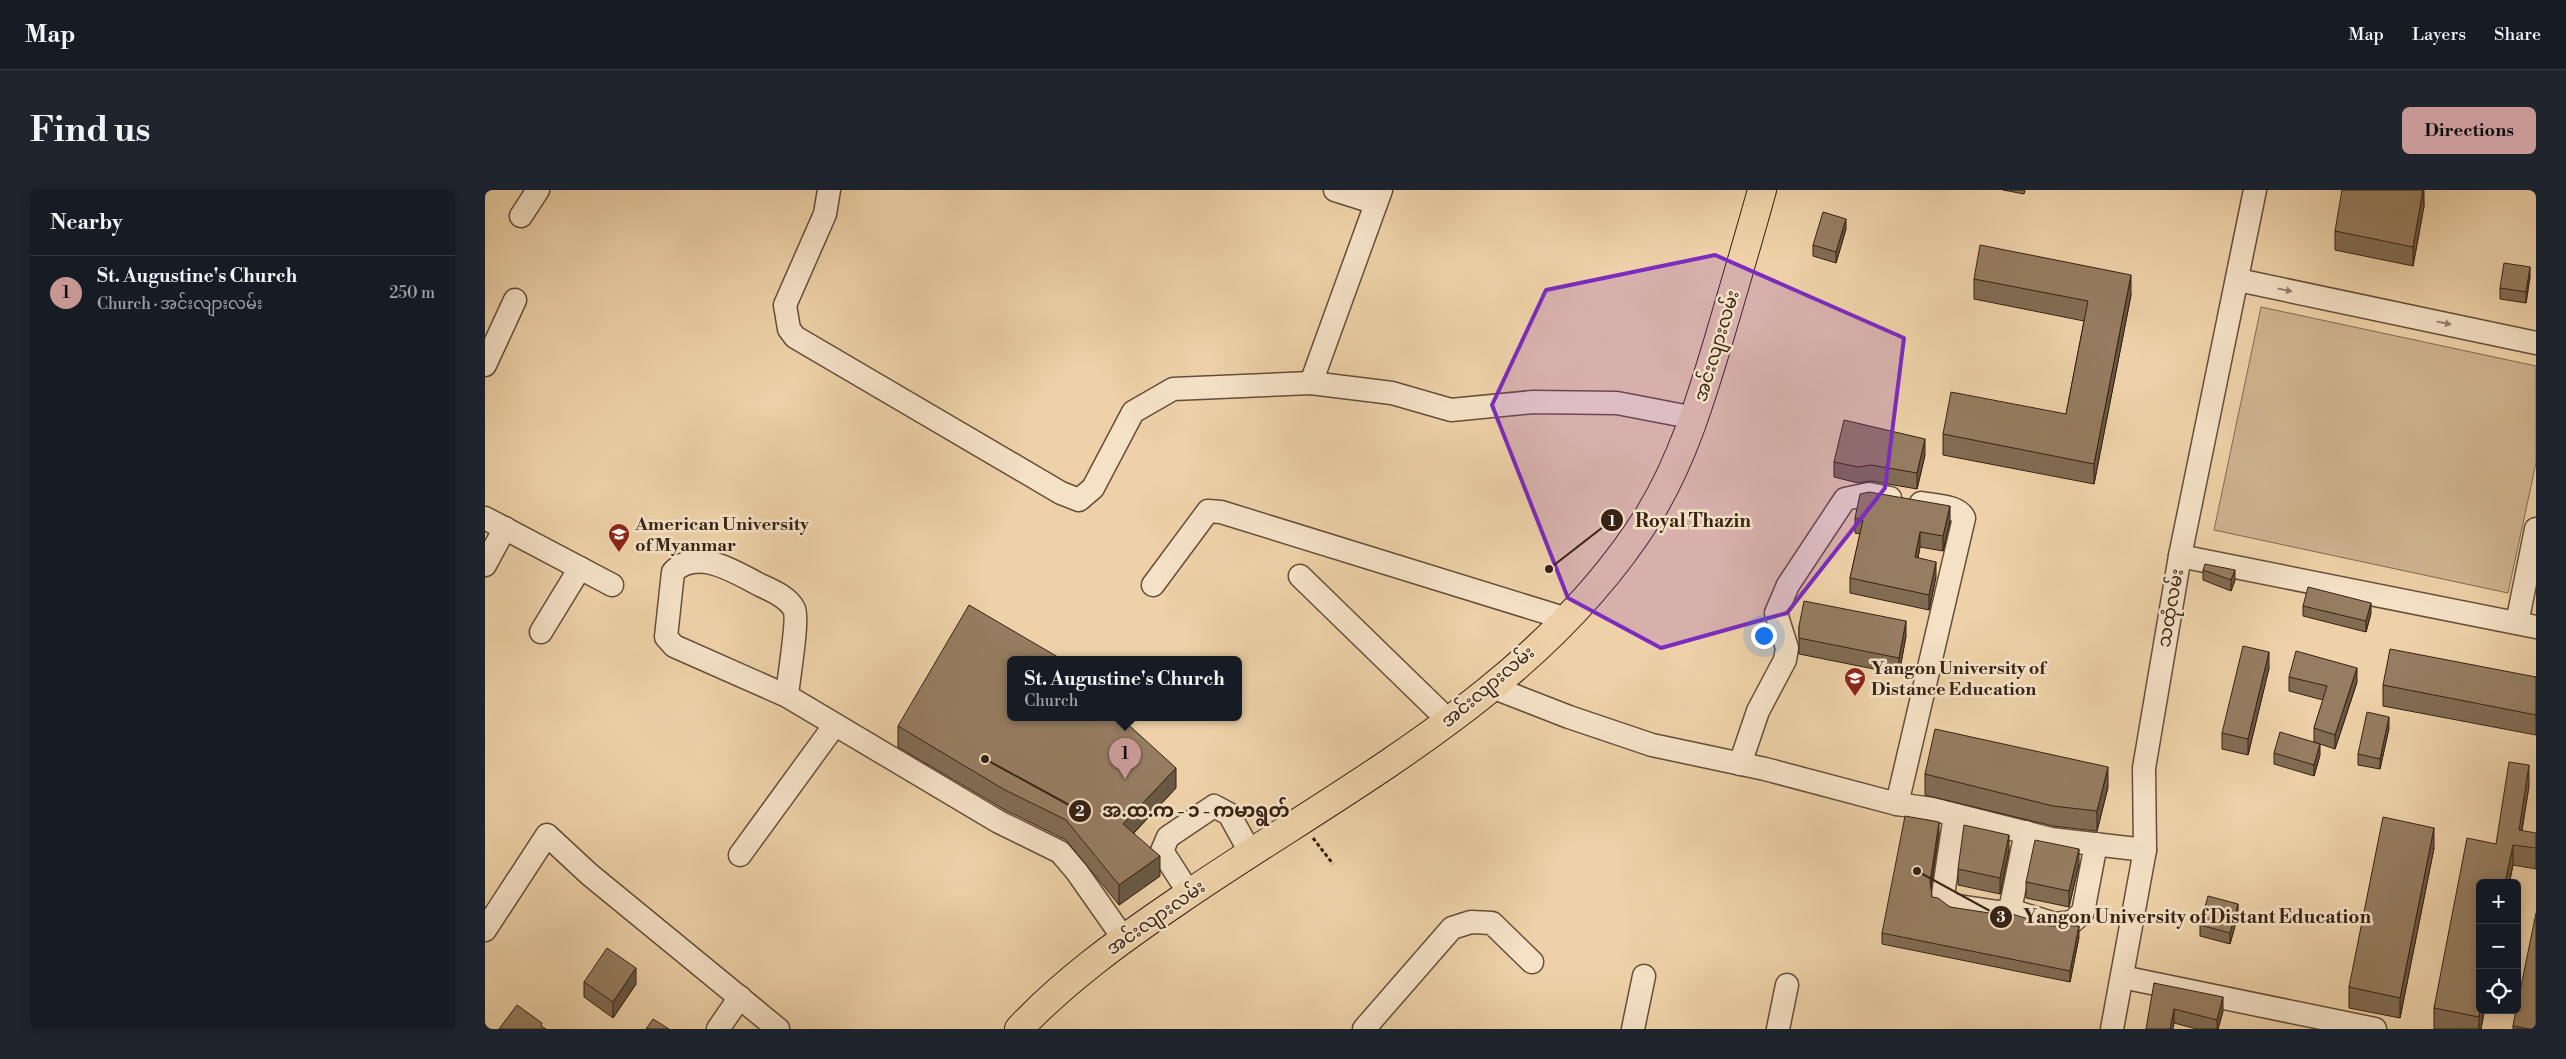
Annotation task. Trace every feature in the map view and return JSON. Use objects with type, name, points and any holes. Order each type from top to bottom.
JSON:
[{"type":"main road","name":"အင်းလျားလမ်း","points":[[1019,1029],[1124,938],[1250,852],[1449,721],[1492,687],[1567,619],[1611,569],[1649,515],[1673,472],[1695,418],[1762,190]]},
{"type":"street","points":[[521,216],[537,190]]},
{"type":"street","points":[[829,190],[825,214],[785,305],[789,329],[795,337],[1061,493],[1079,500],[1093,488],[1133,412],[1173,389],[1311,383],[1392,393],[1451,410],[1533,402],[1617,403],[1695,418]]},
{"type":"street","points":[[1311,383],[1379,196],[1335,190]]},
{"type":"street","name":"သထုံလမ်း","points":[[2112,1029],[2145,850],[2144,768],[2180,556],[2255,190]]},
{"type":"street","points":[[2238,280],[2535,339]]},
{"type":"street","points":[[485,365],[515,300]]},
{"type":"street","points":[[1740,764],[1758,712],[1785,660],[1787,648],[1776,613],[1788,585],[1845,499],[1869,494],[1955,509],[1961,512],[1964,518],[1897,804]]},
{"type":"street","points":[[1153,585],[1208,511],[1567,619]]},
{"type":"street","points":[[485,518],[612,584]]},
{"type":"street","points":[[485,566],[505,528]]},
{"type":"street","points":[[2180,556],[2527,625],[2536,529]]},
{"type":"street","points":[[787,696],[795,616],[789,602],[776,593],[717,564],[693,562],[684,563],[678,567],[673,572],[666,637],[674,646],[787,696],[834,726],[892,757],[999,822],[1060,852],[1077,872],[1124,938]]},
{"type":"street","points":[[541,632],[580,568]]},
{"type":"street","points":[[1300,576],[1449,721]]},
{"type":"street","points":[[1492,687],[1569,717],[1653,745],[1740,764],[1897,804],[1955,815],[2051,839],[2145,850]]},
{"type":"street","points":[[740,855],[834,726]]},
{"type":"street","points":[[1189,894],[1162,851],[1168,837],[1214,806],[1229,814],[1250,852]]},
{"type":"street","points":[[1955,815],[1943,895],[1952,905],[1999,912],[2010,910],[2055,924],[2072,922],[2083,912],[2096,844]]},
{"type":"street","points":[[2010,910],[2026,832]]},
{"type":"street","points":[[485,930],[547,835],[589,874],[778,1029]]},
{"type":"street","points":[[1364,1029],[1452,928],[1471,922],[1492,923],[1532,962]]},
{"type":"street","points":[[1633,1029],[1644,976]]},
{"type":"street","points":[[2122,977],[2375,1029]]},
{"type":"street","points":[[1778,1029],[1787,985]]},
{"type":"street","points":[[719,1029],[740,997]]},
{"type":"path","points":[[1300,820],[1333,864]]},
{"type":"highlighted area","points":[[1715,255],[1904,338],[1885,488],[1787,613],[1661,648],[1568,598],[1492,405],[1546,290]]},
{"type":"shaded area","points":[[2261,307],[2536,366],[2536,463],[2508,593],[2214,530]]},
{"type":"building","points":[[2342,190],[2423,190],[2413,247],[2335,231]]},
{"type":"building","points":[[1823,212],[1846,219],[1836,252],[1813,245]]},
{"type":"building","points":[[1980,245],[2131,275],[2094,464],[1943,434],[1951,392],[2066,414],[2088,301],[1974,279]]},
{"type":"building","points":[[2504,263],[2530,267],[2526,292],[2500,288]]},
{"type":"building","points":[[1844,420],[1925,439],[1917,473],[1871,465],[1858,467],[1834,462]]},
{"type":"building","points":[[1869,492],[1950,506],[1943,536],[1920,532],[1915,557],[1936,562],[1929,595],[1850,578],[1863,520],[1855,518],[1860,494]]},
{"type":"building","points":[[2205,564],[2235,570],[2231,580],[2203,570]]},
{"type":"building","points":[[2308,587],[2371,603],[2366,621],[2303,606]]},
{"type":"building","points":[[1804,601],[1906,621],[1899,658],[1799,638],[1799,626]]},
{"type":"building","points":[[969,605],[1056,656],[1007,656],[1007,721],[1124,721],[1176,768],[1123,824],[1160,856],[1119,885],[1066,820],[1005,790],[898,726]]},
{"type":"building","points":[[2243,646],[2269,652],[2248,739],[2222,733]]},
{"type":"building","points":[[2390,649],[2536,677],[2536,715],[2383,685]]},
{"type":"building","points":[[2296,651],[2357,668],[2335,735],[2314,728],[2327,686],[2289,677]]},
{"type":"building","points":[[2367,712],[2389,717],[2380,759],[2358,754]]},
{"type":"building","points":[[1935,729],[2108,767],[2097,811],[2053,806],[1925,774]]},
{"type":"building","points":[[2280,732],[2320,744],[2314,765],[2274,753]]},
{"type":"building","points":[[2509,762],[2529,765],[2519,830],[2536,833],[2536,848],[2513,845],[2506,879],[2476,879],[2476,1014],[2479,1014],[2479,1017],[2434,1008],[2467,838],[2496,844]]},
{"type":"building","points":[[1905,816],[1939,822],[1930,882],[1932,897],[1938,898],[1950,907],[1996,914],[2009,913],[2051,926],[2079,926],[2070,971],[1882,933]]},
{"type":"building","points":[[2383,817],[2434,828],[2400,998],[2349,987]]},
{"type":"building","points":[[1964,825],[2009,835],[2000,878],[1958,869]]},
{"type":"building","points":[[2035,840],[2079,849],[2069,891],[2026,882]]},
{"type":"building","points":[[2208,896],[2238,904],[2230,933],[2200,925]]},
{"type":"building","points":[[2536,913],[2536,1029],[2513,1026],[2515,1014],[2521,1014],[2521,986]]},
{"type":"building","points":[[607,948],[636,968],[613,1002],[584,982]]},
{"type":"building","points":[[2154,983],[2223,997],[2217,1020],[2174,1009],[2170,1029],[2146,1029]]},
{"type":"building","points":[[517,1005],[542,1023],[541,1026],[546,1029],[499,1029]]},
{"type":"building","points":[[653,1019],[669,1029],[646,1029]]},
{"type":"place","name":"American University of Myanmar","points":[[619,553]]},
{"type":"place","name":"Royal Thazin","points":[[1549,569]]},
{"type":"place","name":"Yangon University of Distance Education","points":[[1855,697]]},
{"type":"place","name":"အ.ထ.က - ၁ - ကမာရွတ်","points":[[985,759]]},
{"type":"place","name":"St. Augustine's Church","points":[[1125,779]]},
{"type":"place","name":"Yangon University of Distant Education","points":[[1917,871]]}]
